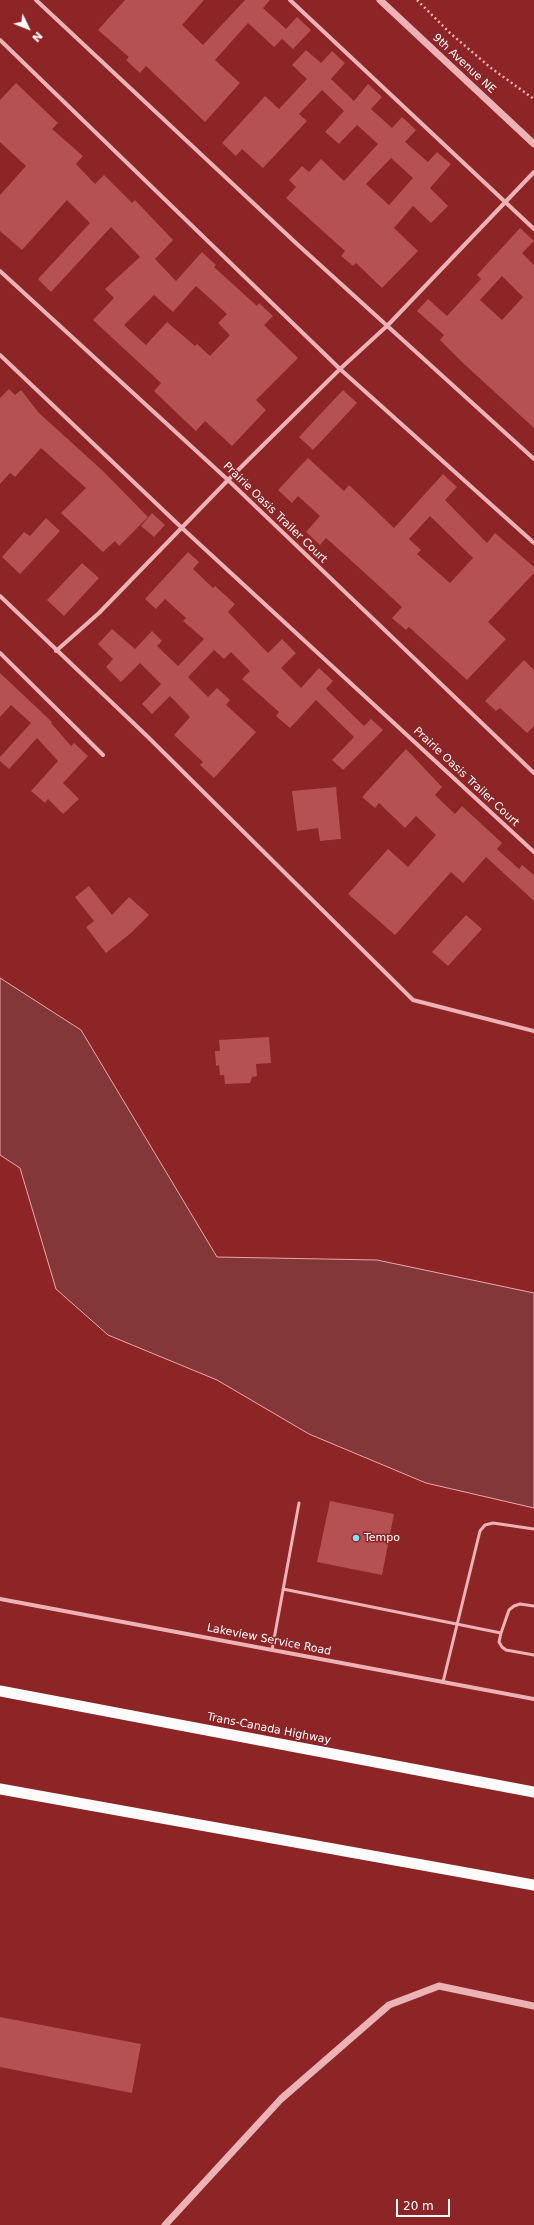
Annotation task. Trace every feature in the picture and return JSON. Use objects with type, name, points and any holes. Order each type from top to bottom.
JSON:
[{"type":"highway","name":"Trans-Canada Highway","points":[[0,1691],[534,1792]]},
{"type":"highway","points":[[0,1789],[534,1886]]},
{"type":"street","points":[[36,0],[112,73],[534,459]]},
{"type":"street","points":[[290,0],[534,229]]},
{"type":"street","name":"9th Avenue NE","points":[[380,0],[534,144]]},
{"type":"street","points":[[0,40],[340,369],[534,543]]},
{"type":"street","points":[[56,652],[99,613],[228,480],[340,369],[388,325],[534,172]]},
{"type":"street","name":"Prairie Oasis Trailer Court","points":[[0,271],[228,480],[534,773]]},
{"type":"street","name":"Prairie Oasis Trailer Court","points":[[0,355],[182,528],[534,852]]},
{"type":"street","points":[[0,596],[56,652],[148,737],[413,1000],[534,1032]]},
{"type":"street","points":[[0,654],[103,755]]},
{"type":"street","name":"Lakeview Service Road","points":[[0,1599],[534,1699]]},
{"type":"street","points":[[165,2225],[281,2099],[389,2005],[439,1986],[534,2006]]},
{"type":"lane","points":[[272,1650],[299,1503]]},
{"type":"lane","points":[[443,1682],[480,1531],[485,1525],[493,1523],[534,1529]]},
{"type":"lane","points":[[283,1589],[501,1633]]},
{"type":"lane","points":[[534,1606],[520,1604],[509,1610],[499,1642],[506,1650],[534,1656]]},
{"type":"path","points":[[417,0],[450,33],[491,68],[534,99]]},
{"type":"shaded area","points":[[0,978],[81,1030],[217,1257],[377,1260],[534,1293],[534,1508],[426,1483],[309,1434],[217,1380],[108,1335],[56,1289],[20,1168],[0,1155]]},
{"type":"building","points":[[125,0],[204,0],[182,25],[203,45],[245,0],[270,0],[263,8],[286,29],[297,17],[311,30],[293,49],[282,39],[274,47],[248,23],[215,60],[240,83],[205,122],[146,66],[140,73],[126,60],[129,57],[98,30]]},
{"type":"building","points":[[306,50],[321,63],[332,51],[345,63],[331,79],[354,101],[368,84],[382,97],[371,109],[392,128],[402,117],[416,130],[405,142],[428,162],[437,152],[451,164],[430,188],[448,206],[431,223],[413,206],[394,228],[418,251],[382,288],[356,263],[353,266],[341,256],[345,251],[286,198],[296,187],[289,180],[302,166],[309,172],[321,159],[344,181],[378,144],[357,125],[339,144],[325,132],[344,111],[322,90],[299,114],[307,121],[263,168],[242,149],[236,156],[222,143],[265,96],[279,109],[307,79],[292,65]],"holes":[[[391,158],[413,178],[389,205],[366,184]]]},
{"type":"building","points":[[16,83],[58,123],[52,129],[83,156],[76,164],[95,184],[104,175],[132,203],[135,200],[173,240],[155,259],[176,281],[202,252],[216,265],[214,267],[257,306],[259,303],[273,316],[264,325],[298,358],[256,400],[266,410],[232,446],[205,421],[196,431],[154,391],[161,383],[93,320],[114,298],[105,289],[140,257],[111,227],[51,292],[38,279],[90,223],[67,200],[22,250],[0,231],[0,195],[26,166],[0,142],[0,100]],"holes":[[[196,286],[227,314],[218,323],[230,335],[210,356],[197,344],[195,346],[167,322],[146,345],[124,325],[154,295],[173,312]]]},
{"type":"building","points":[[520,228],[534,241],[522,253],[534,265],[534,428],[440,340],[444,335],[417,311],[428,299],[447,316],[481,279],[477,275]],"holes":[[[502,276],[523,297],[502,320],[480,300]]]},
{"type":"building","points":[[9,389],[15,395],[21,390],[39,413],[103,471],[148,517],[119,546],[115,541],[103,552],[61,513],[86,488],[41,448],[15,477],[10,473],[0,484],[0,398]]},
{"type":"building","points":[[343,390],[357,403],[313,450],[299,437]]},
{"type":"building","points":[[308,458],[344,491],[349,485],[394,528],[443,474],[457,487],[445,500],[487,543],[495,533],[534,567],[534,573],[488,622],[506,639],[467,680],[409,627],[406,630],[392,618],[402,607],[326,538],[320,545],[306,532],[320,516],[298,496],[292,503],[278,490]],"holes":[[[430,516],[473,558],[450,583],[417,554],[421,550],[409,539]]]},
{"type":"building","points":[[152,513],[165,525],[154,537],[141,526]]},
{"type":"building","points":[[46,518],[60,531],[20,574],[2,557],[24,532],[30,536]]},
{"type":"building","points":[[188,552],[199,562],[193,569],[213,588],[215,586],[235,604],[228,612],[268,653],[282,639],[296,653],[281,668],[301,688],[319,668],[333,681],[326,689],[364,726],[371,719],[383,730],[343,770],[332,760],[354,737],[316,700],[290,728],[276,716],[279,712],[242,679],[250,671],[231,652],[224,659],[214,650],[188,677],[208,697],[217,688],[230,700],[226,705],[256,732],[214,778],[200,765],[203,762],[174,735],[190,717],[170,696],[152,714],[142,704],[161,684],[140,663],[121,682],[106,667],[113,659],[98,644],[112,629],[135,649],[152,631],[162,641],[157,646],[178,666],[204,639],[183,621],[186,618],[165,599],[156,609],[145,599]]},
{"type":"building","points":[[82,563],[99,578],[64,616],[47,600]]},
{"type":"building","points":[[524,660],[534,670],[534,726],[527,733],[500,708],[496,711],[485,701]]},
{"type":"building","points":[[0,673],[52,722],[51,723],[71,746],[74,743],[88,756],[63,783],[79,799],[63,814],[48,799],[45,803],[31,791],[58,761],[37,738],[9,769],[0,761],[0,757],[31,723],[11,705],[0,717]]},
{"type":"building","points":[[406,749],[442,787],[435,795],[455,814],[462,806],[502,843],[497,849],[519,869],[522,865],[534,875],[534,901],[486,857],[463,883],[451,872],[395,935],[348,894],[388,849],[408,867],[436,835],[416,816],[405,828],[379,803],[375,808],[362,797]]},
{"type":"building","points":[[336,787],[341,839],[320,841],[318,828],[297,831],[292,791]]},
{"type":"building","points":[[89,886],[112,915],[129,897],[149,915],[131,933],[106,953],[86,927],[94,921],[75,897]]},
{"type":"building","points":[[466,915],[482,929],[448,966],[432,952]]},
{"type":"building","points":[[269,1037],[271,1063],[256,1064],[257,1076],[252,1077],[250,1083],[225,1084],[224,1075],[220,1075],[219,1065],[216,1066],[215,1051],[220,1051],[219,1040]]},
{"type":"building","name":"Tempo","points":[[330,1501],[394,1514],[382,1575],[317,1562]]},
{"type":"building","points":[[0,2017],[141,2044],[132,2093],[0,2067]]},
{"type":"place","name":"Tempo","points":[[356,1538]]}]
